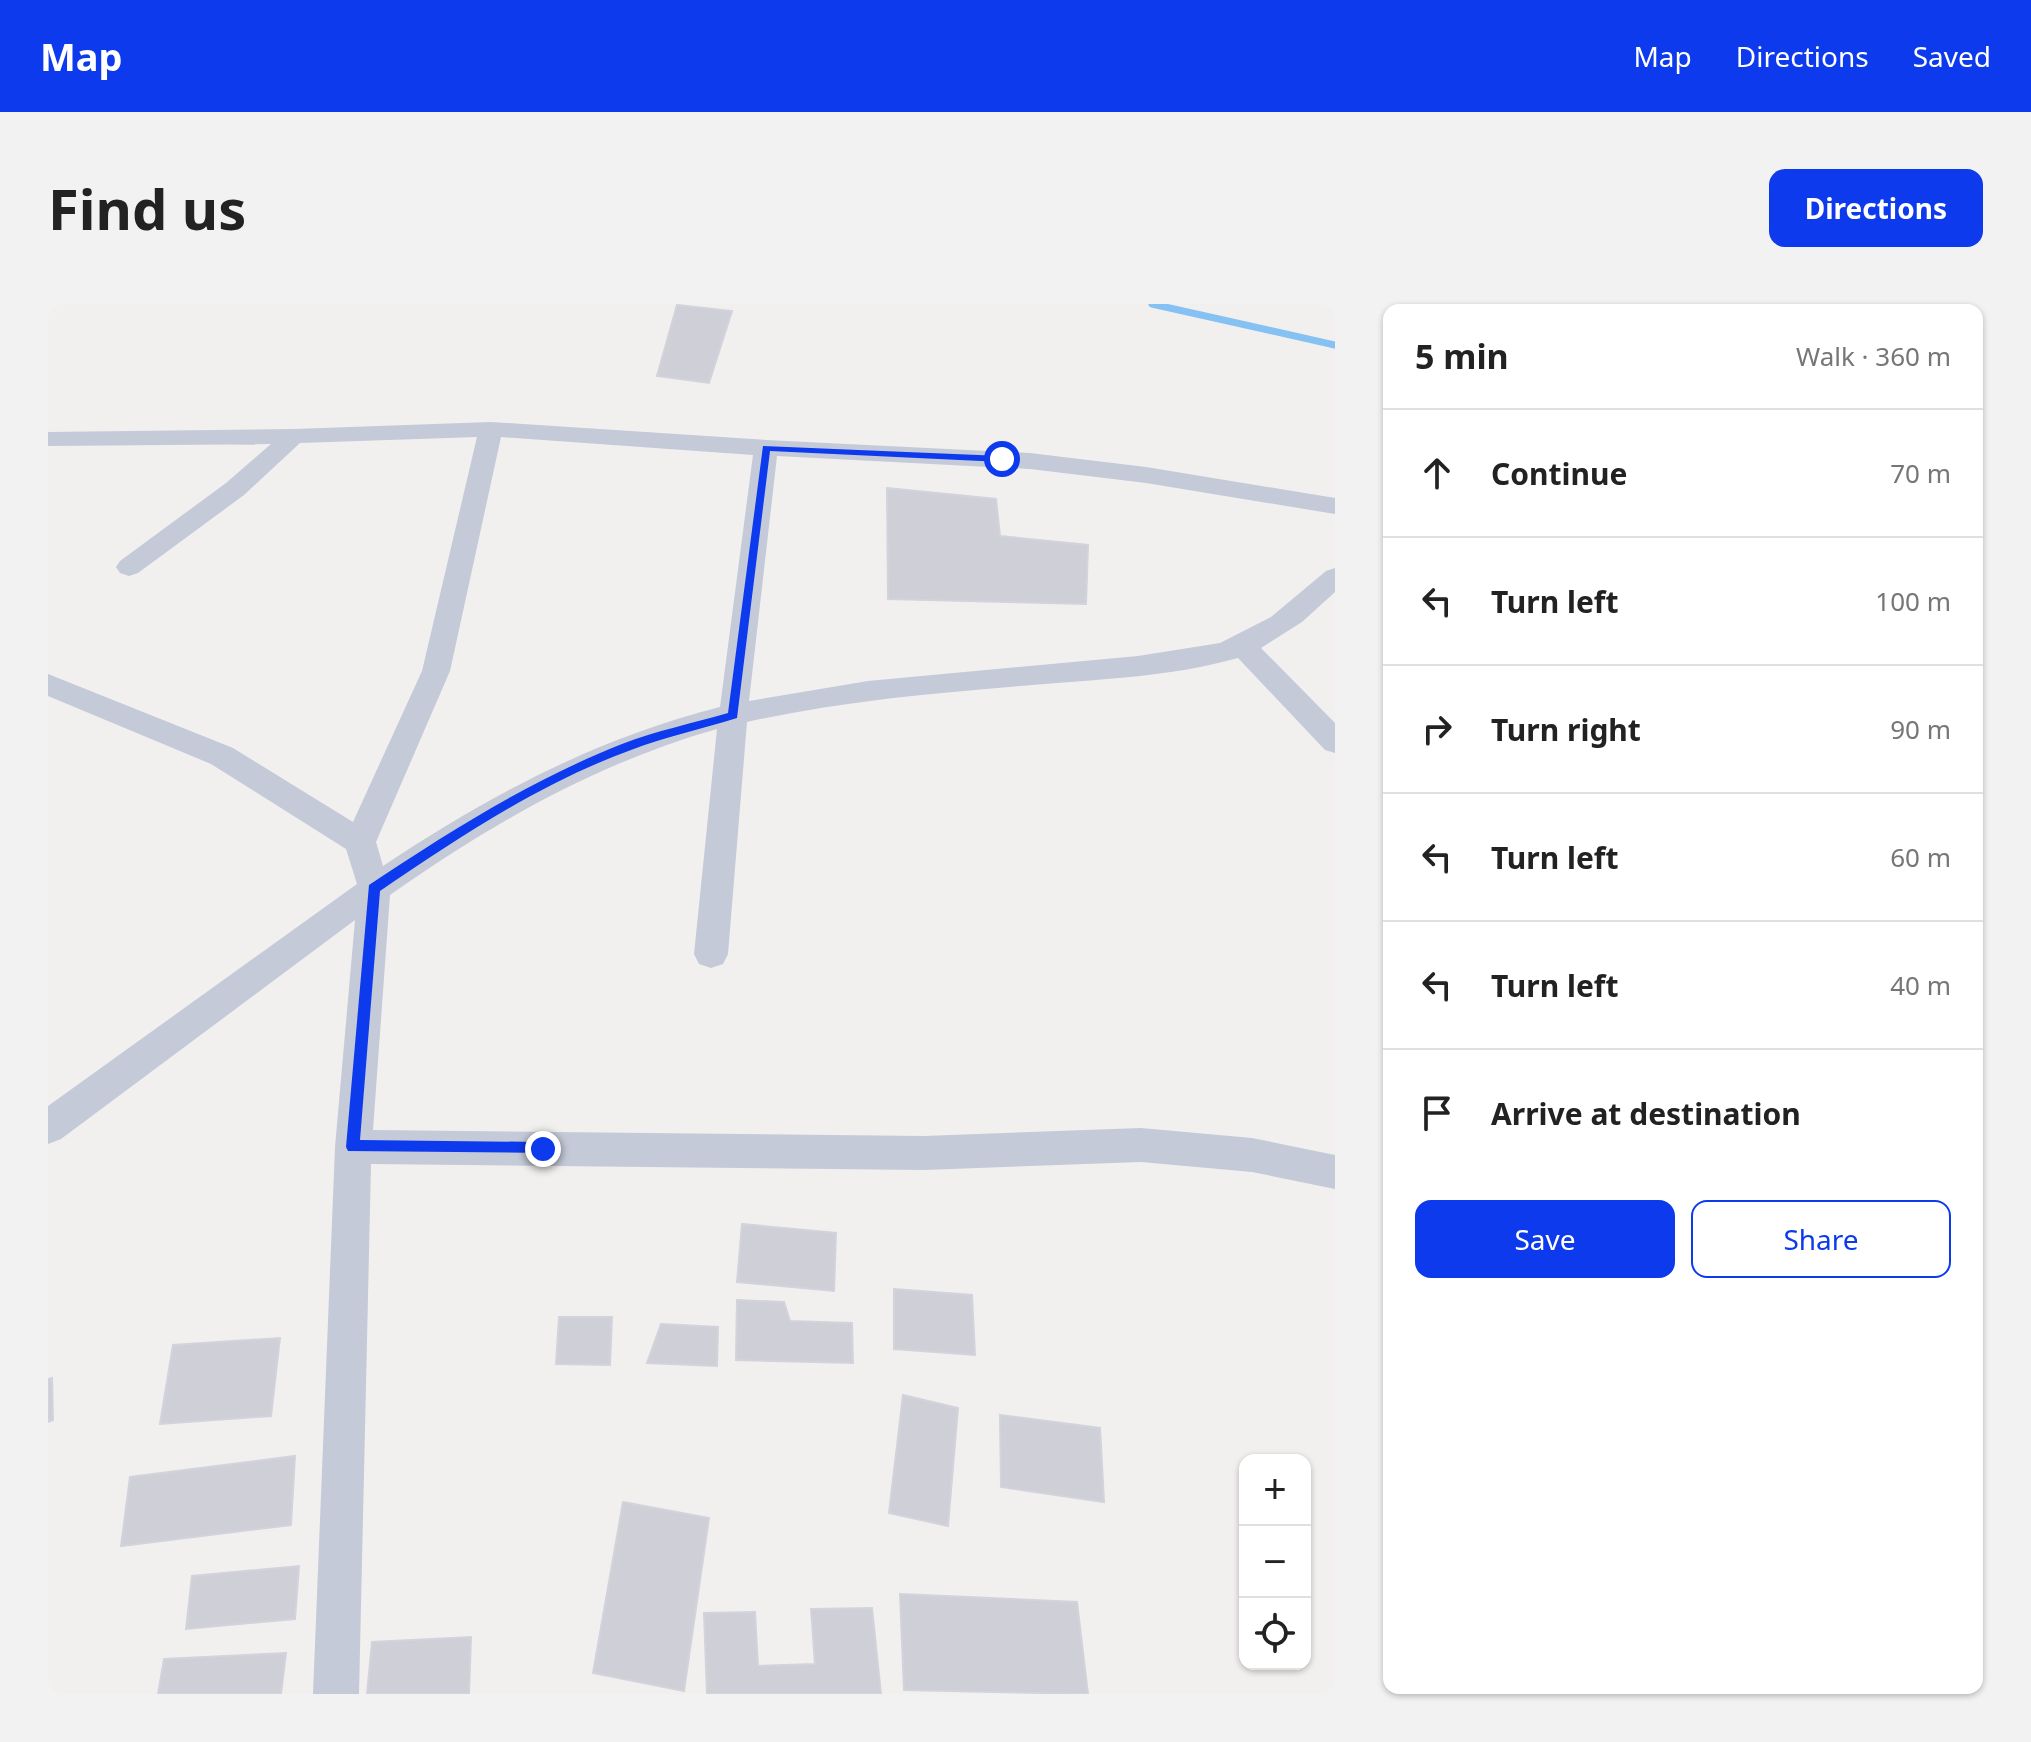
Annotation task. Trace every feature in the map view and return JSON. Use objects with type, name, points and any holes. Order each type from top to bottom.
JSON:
[{"type":"street","points":[[336,1694],[353,1147],[374,889],[360,842],[436,671],[491,429]]},
{"type":"street","points":[[48,439],[294,436],[491,429],[766,448],[1030,461],[1160,477],[1335,506]]},
{"type":"street","points":[[129,567],[235,489],[294,436]]},
{"type":"street","points":[[711,954],[733,716],[766,448]]},
{"type":"street","points":[[48,1127],[374,889],[480,818],[552,779],[628,746],[733,716],[872,691],[1015,676],[1125,669],[1203,656],[1242,645],[1300,610],[1335,577]]},
{"type":"street","points":[[1242,645],[1335,742]]},
{"type":"street","points":[[48,684],[222,756],[360,842]]},
{"type":"street","points":[[353,1147],[924,1153],[1141,1145],[1252,1155],[1335,1172]]},
{"type":"building","points":[[677,305],[732,311],[709,383],[657,376]]},
{"type":"building","points":[[887,488],[996,499],[1000,536],[1088,545],[1086,604],[888,599]]},
{"type":"building","points":[[742,1224],[836,1233],[834,1291],[737,1282]]},
{"type":"building","points":[[894,1289],[972,1295],[975,1355],[894,1349]]},
{"type":"building","points":[[737,1300],[784,1302],[790,1321],[852,1323],[853,1363],[736,1360]]},
{"type":"building","points":[[559,1317],[612,1317],[610,1365],[556,1364]]},
{"type":"building","points":[[661,1324],[718,1327],[717,1366],[647,1363]]},
{"type":"building","points":[[280,1338],[271,1416],[160,1424],[173,1345]]},
{"type":"building","points":[[52,1378],[53,1420],[48,1422],[48,1379]]},
{"type":"building","points":[[903,1395],[958,1408],[948,1526],[889,1513]]},
{"type":"building","points":[[1000,1415],[1100,1428],[1104,1502],[1001,1487]]},
{"type":"building","points":[[295,1456],[291,1525],[121,1546],[130,1477]]},
{"type":"building","points":[[623,1502],[709,1518],[684,1691],[593,1673]]},
{"type":"building","points":[[299,1566],[295,1619],[186,1629],[192,1576]]},
{"type":"building","points":[[900,1594],[1077,1602],[1088,1694],[904,1690]]},
{"type":"building","points":[[872,1608],[881,1694],[707,1694],[704,1613],[755,1612],[758,1666],[815,1664],[811,1609]]},
{"type":"building","points":[[471,1637],[469,1694],[367,1694],[372,1642]]},
{"type":"building","points":[[286,1653],[281,1694],[158,1694],[164,1659]]},
{"type":"waterway","points":[[1152,304],[1335,345]]},
{"type":"route","points":[[543,1149],[353,1147],[374,889],[480,818],[552,779],[628,746],[733,716],[766,448],[1002,459]]}]
